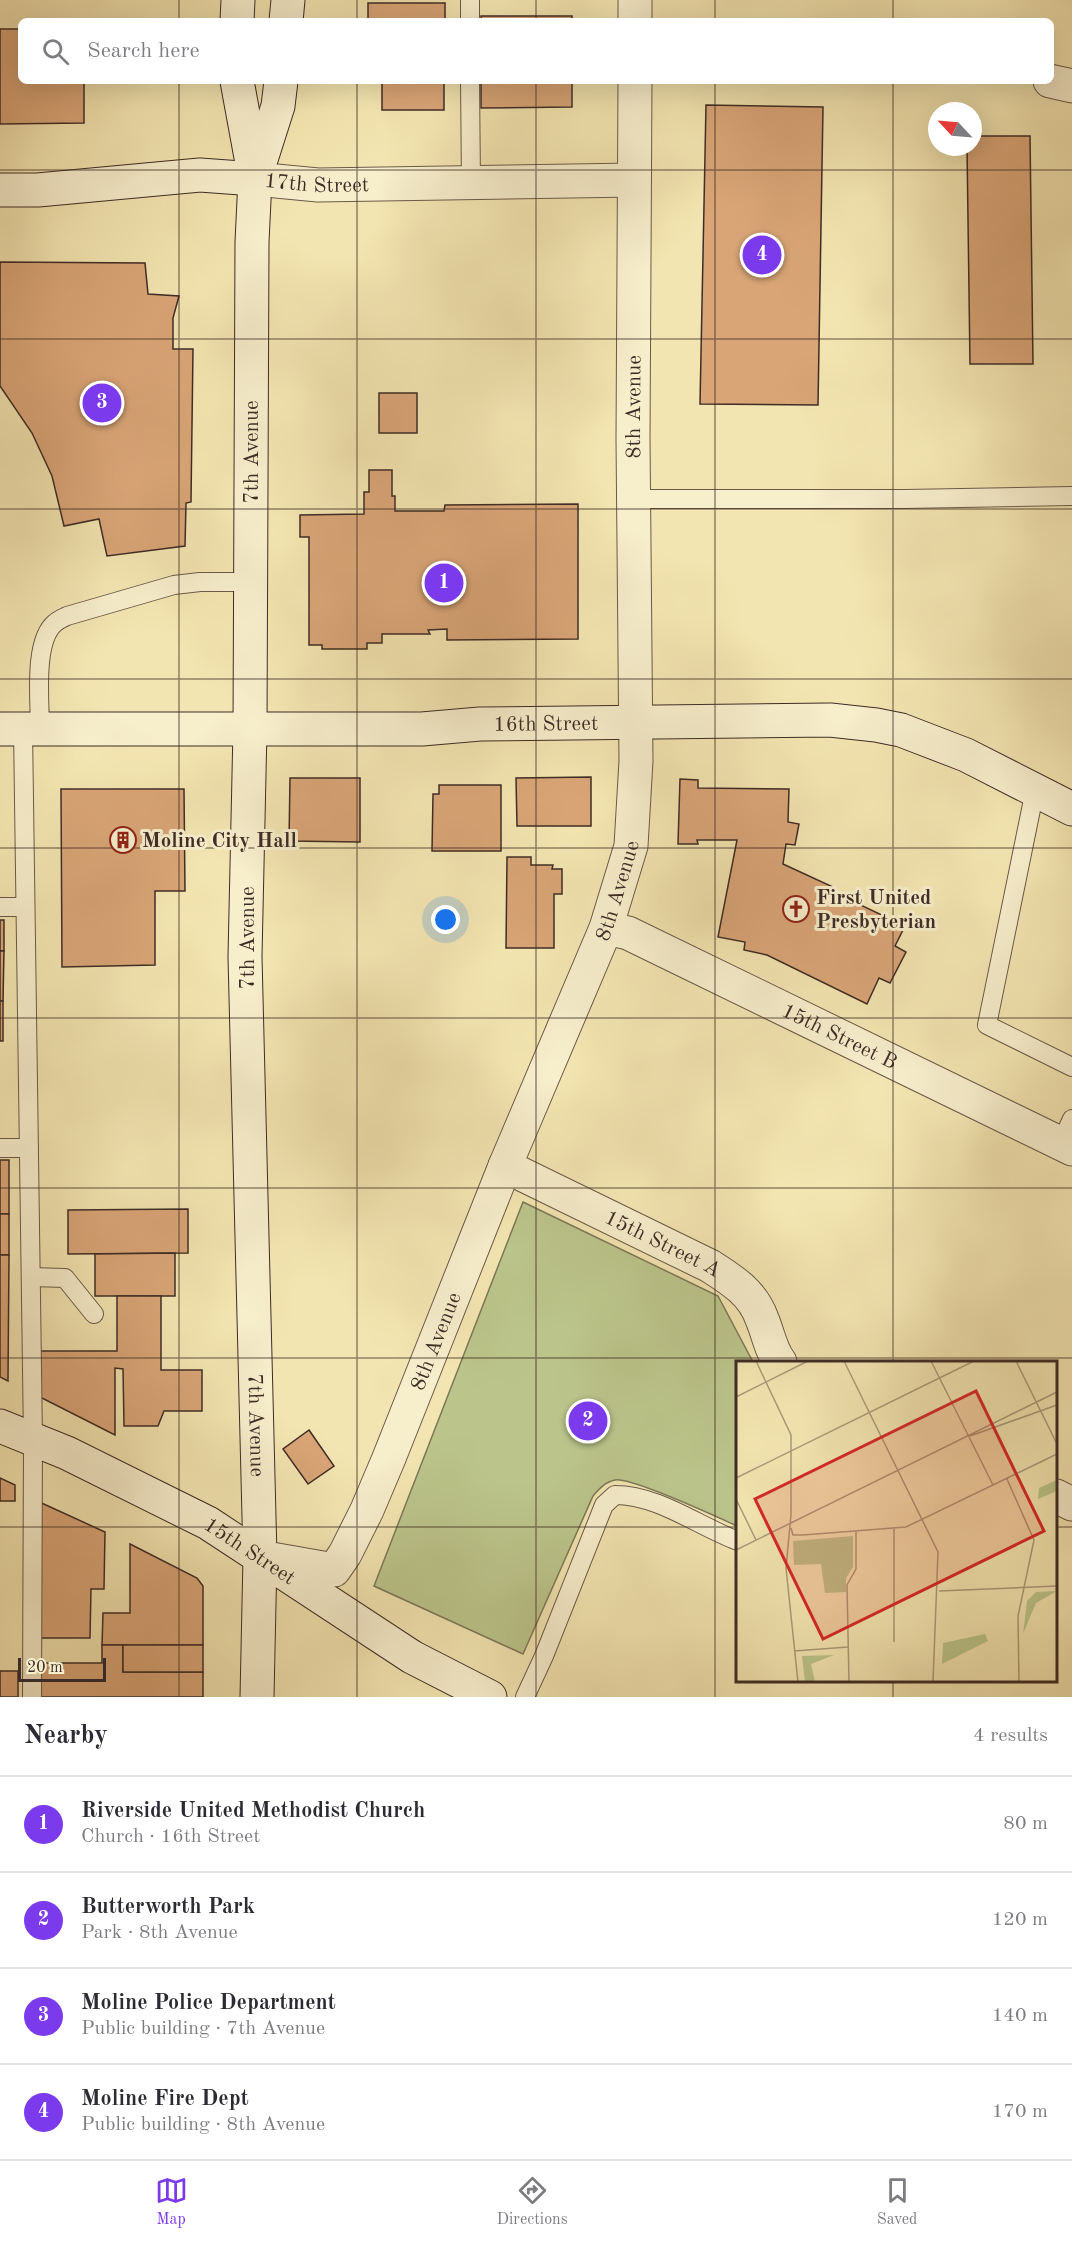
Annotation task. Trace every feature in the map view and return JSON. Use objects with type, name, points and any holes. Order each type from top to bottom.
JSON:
[{"type":"street","points":[[237,0],[237,18]]},
{"type":"street","points":[[286,18],[288,0]]},
{"type":"street","points":[[635,0],[635,18]]},
{"type":"street","points":[[1054,82],[1072,86]]},
{"type":"street","name":"7th Avenue","points":[[238,84],[255,179],[252,242],[250,729],[245,957],[260,1557],[257,1697]]},
{"type":"street","name":"7th Avenue","points":[[255,179],[278,106],[281,84]]},
{"type":"street","name":"8th Avenue","points":[[260,1557],[334,1570],[345,1554],[368,1510],[505,1166],[606,928],[632,846],[636,773],[635,84]]},
{"type":"street","name":"17th Street","points":[[0,190],[38,190],[200,175],[318,184],[634,180]]},
{"type":"street","name":"16th Street","points":[[21,729],[422,729],[480,724],[830,720],[902,730],[966,755],[1072,810]]},
{"type":"street","name":"15th Street B","points":[[606,928],[628,933],[1068,1137]]},
{"type":"street","name":"15th Street A","points":[[505,1166],[710,1266],[735,1282],[751,1297],[762,1317],[780,1361]]},
{"type":"street","name":"15th Street","points":[[0,1426],[67,1453],[208,1523],[412,1657],[490,1697]]},
{"type":"street","points":[[1057,1496],[1072,1504]]},
{"type":"lane","points":[[470,0],[470,18]]},
{"type":"lane","points":[[470,84],[471,183]]},
{"type":"lane","points":[[634,499],[905,499],[1072,496]]},
{"type":"lane","points":[[32,1697],[33,1440],[26,908],[21,729],[41,651],[46,636],[54,624],[67,616],[174,585],[200,582],[251,582]]},
{"type":"lane","points":[[1035,790],[987,1025],[1072,1066]]},
{"type":"lane","points":[[0,906],[26,908]]},
{"type":"lane","points":[[0,1148],[29,1149]]},
{"type":"lane","points":[[31,1277],[65,1278],[94,1314]]},
{"type":"lane","points":[[525,1697],[544,1656],[600,1514],[604,1506],[615,1496],[631,1495],[658,1504],[736,1540]]},
{"type":"green space","points":[[523,1202],[718,1296],[752,1361],[736,1361],[736,1526],[638,1485],[615,1480],[605,1484],[593,1496],[523,1654],[374,1586]]},
{"type":"building","points":[[368,3],[445,3],[445,18],[368,18]]},
{"type":"building","points":[[481,16],[572,16],[572,18],[481,18]]},
{"type":"building","points":[[0,29],[18,29],[18,84],[84,84],[84,123],[0,124]]},
{"type":"building","points":[[382,84],[444,84],[444,110],[382,110]]},
{"type":"building","points":[[481,84],[572,84],[572,107],[481,108]]},
{"type":"building","points":[[706,105],[823,107],[818,405],[700,404]]},
{"type":"building","points":[[982,136],[1030,136],[1033,364],[970,364],[967,156],[982,156]]},
{"type":"building","points":[[0,262],[145,263],[148,294],[179,296],[173,318],[173,349],[193,349],[191,502],[186,503],[185,546],[107,556],[99,519],[64,526],[52,476],[32,433],[0,386]]},
{"type":"building","points":[[379,393],[417,393],[417,433],[379,433]]},
{"type":"building","points":[[369,470],[392,470],[392,496],[395,496],[395,511],[444,511],[445,505],[578,504],[578,639],[447,640],[447,629],[428,630],[430,634],[382,634],[382,643],[367,643],[367,649],[322,649],[322,645],[309,645],[309,537],[300,537],[300,515],[364,514],[364,492],[369,492]]},
{"type":"building","points":[[591,777],[591,826],[517,826],[516,778]]},
{"type":"building","points":[[290,778],[360,778],[360,842],[289,841]]},
{"type":"building","name":"First United Presbyterian","points":[[680,779],[698,780],[698,788],[789,789],[788,822],[799,824],[795,845],[786,844],[783,864],[833,887],[831,891],[905,926],[895,946],[906,952],[890,983],[879,978],[867,1004],[767,955],[744,950],[745,942],[718,937],[737,840],[697,840],[698,844],[678,844]]},
{"type":"building","points":[[439,785],[501,785],[501,851],[432,851],[433,794],[439,794]]},
{"type":"building","name":"Moline City Hall","points":[[61,789],[184,789],[185,891],[155,891],[155,965],[62,967]]},
{"type":"building","points":[[507,857],[531,857],[531,865],[553,865],[552,869],[562,869],[562,894],[554,894],[554,948],[506,948]]},
{"type":"building","points":[[0,920],[4,920],[4,951],[0,951]]},
{"type":"building","points":[[0,951],[4,951],[3,1001],[0,1001]]},
{"type":"building","points":[[0,1001],[3,1001],[3,1041],[0,1041]]},
{"type":"building","points":[[0,1160],[9,1160],[9,1214],[0,1214]]},
{"type":"building","points":[[188,1209],[188,1253],[68,1254],[68,1210]]},
{"type":"building","points":[[0,1214],[9,1214],[9,1255],[0,1255]]},
{"type":"building","points":[[175,1253],[175,1296],[95,1296],[95,1254]]},
{"type":"building","points":[[0,1255],[9,1255],[8,1381],[0,1377]]},
{"type":"building","points":[[117,1296],[161,1296],[161,1370],[202,1370],[202,1411],[164,1411],[158,1426],[124,1426],[123,1369],[115,1368],[115,1435],[36,1395],[36,1351],[117,1351]]},
{"type":"building","points":[[309,1430],[334,1466],[308,1484],[283,1449]]},
{"type":"building","points":[[0,1478],[15,1485],[15,1501],[0,1501]]},
{"type":"building","points":[[35,1500],[105,1532],[104,1589],[91,1589],[90,1638],[34,1638]]},
{"type":"building","points":[[130,1544],[197,1578],[203,1586],[203,1645],[102,1645],[103,1613],[130,1613]]},
{"type":"building","points":[[102,1645],[123,1645],[123,1672],[203,1672],[203,1697],[37,1697],[38,1663],[102,1663]]},
{"type":"building","points":[[123,1645],[203,1645],[203,1672],[123,1672]]},
{"type":"building","points":[[0,1671],[18,1671],[18,1697],[0,1697]]},
{"type":"place","name":"Moline Fire Dept","points":[[762,255]]},
{"type":"place","name":"Moline Police Department","points":[[102,403]]},
{"type":"place","name":"Riverside United Methodist Church","points":[[444,583]]},
{"type":"place","name":"Moline City Hall","points":[[123,840]]},
{"type":"place","name":"First United Presbyterian","points":[[796,909]]},
{"type":"place","name":"Butterworth Park","points":[[588,1421]]}]
